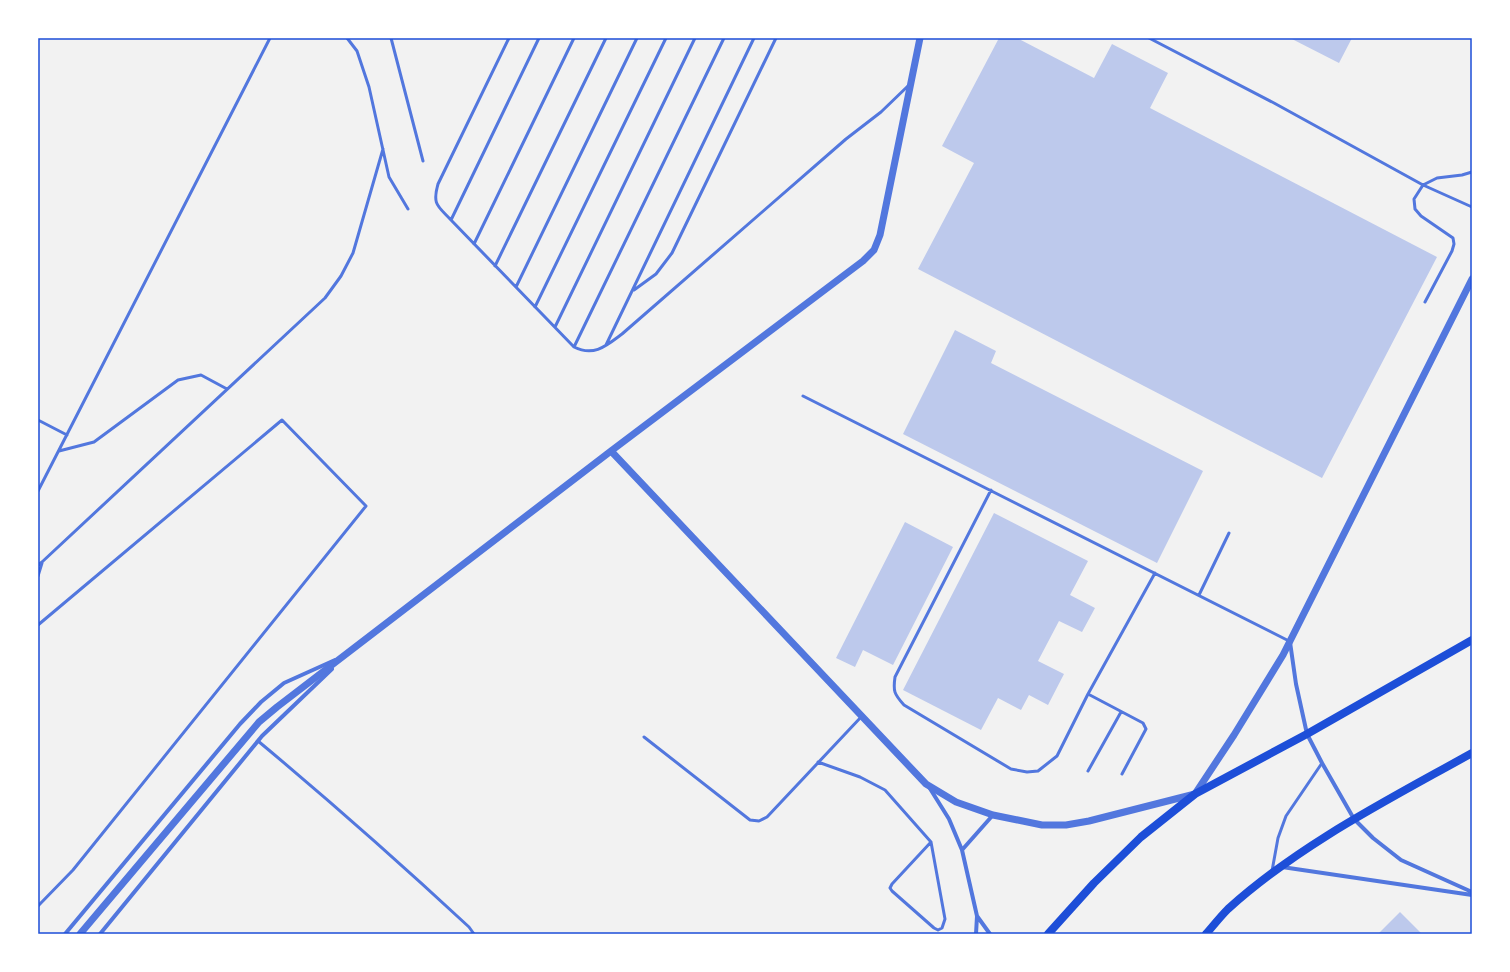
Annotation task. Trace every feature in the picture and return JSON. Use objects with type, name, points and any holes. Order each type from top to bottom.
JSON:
[{"type":"main road","points":[[1048,934],[1094,883],[1141,837],[1195,794],[1307,734],[1472,640]]},
{"type":"main road","points":[[1206,934],[1228,910],[1280,867],[1354,819],[1472,753]]},
{"type":"street","points":[[80,934],[259,722],[611,451],[863,261],[874,250],[880,235],[920,38]]},
{"type":"street","points":[[926,784],[956,802],[993,815],[1042,825],[1066,825],[1089,821],[1195,794],[1238,728],[1290,642],[1472,279]]},
{"type":"street","points":[[611,451],[926,784],[949,819],[962,850],[977,916],[976,934]]},
{"type":"street","points":[[1290,642],[1296,684],[1307,734],[1354,819],[1373,838],[1401,860],[1472,892]]},
{"type":"street","points":[[100,934],[258,741],[348,653]]},
{"type":"street","points":[[65,934],[240,724],[261,702],[284,684],[348,653]]},
{"type":"street","points":[[962,850],[993,815]]},
{"type":"street","points":[[1280,867],[1472,896]]},
{"type":"street","points":[[977,916],[990,934]]},
{"type":"lane","points":[[38,491],[270,38]]},
{"type":"lane","points":[[347,38],[356,51],[369,87],[389,177],[408,209]]},
{"type":"lane","points":[[391,38],[423,162]]},
{"type":"lane","points":[[509,38],[438,184],[434,196],[437,204],[451,220],[574,347],[580,350],[592,352],[605,347],[622,334],[846,139],[881,112],[911,83]]},
{"type":"lane","points":[[451,220],[539,38]]},
{"type":"lane","points":[[474,244],[574,38]]},
{"type":"lane","points":[[495,266],[606,38]]},
{"type":"lane","points":[[516,287],[637,38]]},
{"type":"lane","points":[[535,307],[666,38]]},
{"type":"lane","points":[[555,328],[695,38]]},
{"type":"lane","points":[[574,347],[724,38]]},
{"type":"lane","points":[[605,347],[754,38]]},
{"type":"lane","points":[[632,291],[656,274],[672,253],[776,38]]},
{"type":"lane","points":[[1148,38],[1274,103],[1423,184],[1472,207]]},
{"type":"lane","points":[[38,565],[325,298],[341,276],[353,253],[383,149]]},
{"type":"lane","points":[[1425,302],[1452,251],[1454,244],[1453,238],[1422,216],[1415,209],[1414,199],[1423,184],[1437,178],[1462,175],[1472,172]]},
{"type":"lane","points":[[58,451],[94,442],[178,380],[201,375],[227,389]]},
{"type":"lane","points":[[803,396],[1290,642]]},
{"type":"lane","points":[[38,420],[66,435]]},
{"type":"lane","points":[[38,624],[282,420],[366,506],[73,870],[38,906]]},
{"type":"lane","points":[[991,490],[895,677],[893,688],[896,697],[904,705],[1012,769],[1026,772],[1038,770],[1057,756],[1088,694],[1155,573]]},
{"type":"lane","points":[[1199,596],[1229,533]]},
{"type":"lane","points":[[38,576],[42,562]]},
{"type":"lane","points":[[1088,694],[1143,723],[1146,729],[1122,774]]},
{"type":"lane","points":[[1088,771],[1121,712]]},
{"type":"lane","points":[[644,737],[750,820],[759,821],[768,817],[862,716]]},
{"type":"lane","points":[[258,741],[402,865],[470,926],[474,934]]},
{"type":"lane","points":[[818,762],[860,777],[885,790],[931,842],[945,919],[942,928],[938,930],[890,888],[931,842]]},
{"type":"lane","points":[[1272,873],[1278,838],[1286,816],[1322,763]]},
{"type":"building","points":[[999,38],[1017,38],[1094,78],[1112,44],[1168,73],[1150,108],[1437,257],[1322,478],[918,269],[974,163],[942,146]]},
{"type":"building","points":[[1290,38],[1352,38],[1339,63]]},
{"type":"building","points":[[955,330],[996,351],[991,363],[1203,471],[1157,563],[903,434]]},
{"type":"building","points":[[994,513],[1088,561],[1070,595],[1095,608],[1082,632],[1059,621],[1038,661],[1064,674],[1048,705],[1029,695],[1021,710],[998,698],[981,730],[903,690]]},
{"type":"building","points":[[905,522],[953,547],[893,665],[863,650],[855,667],[836,658]]},
{"type":"building","points":[[1400,912],[1422,934],[1378,934]]}]
